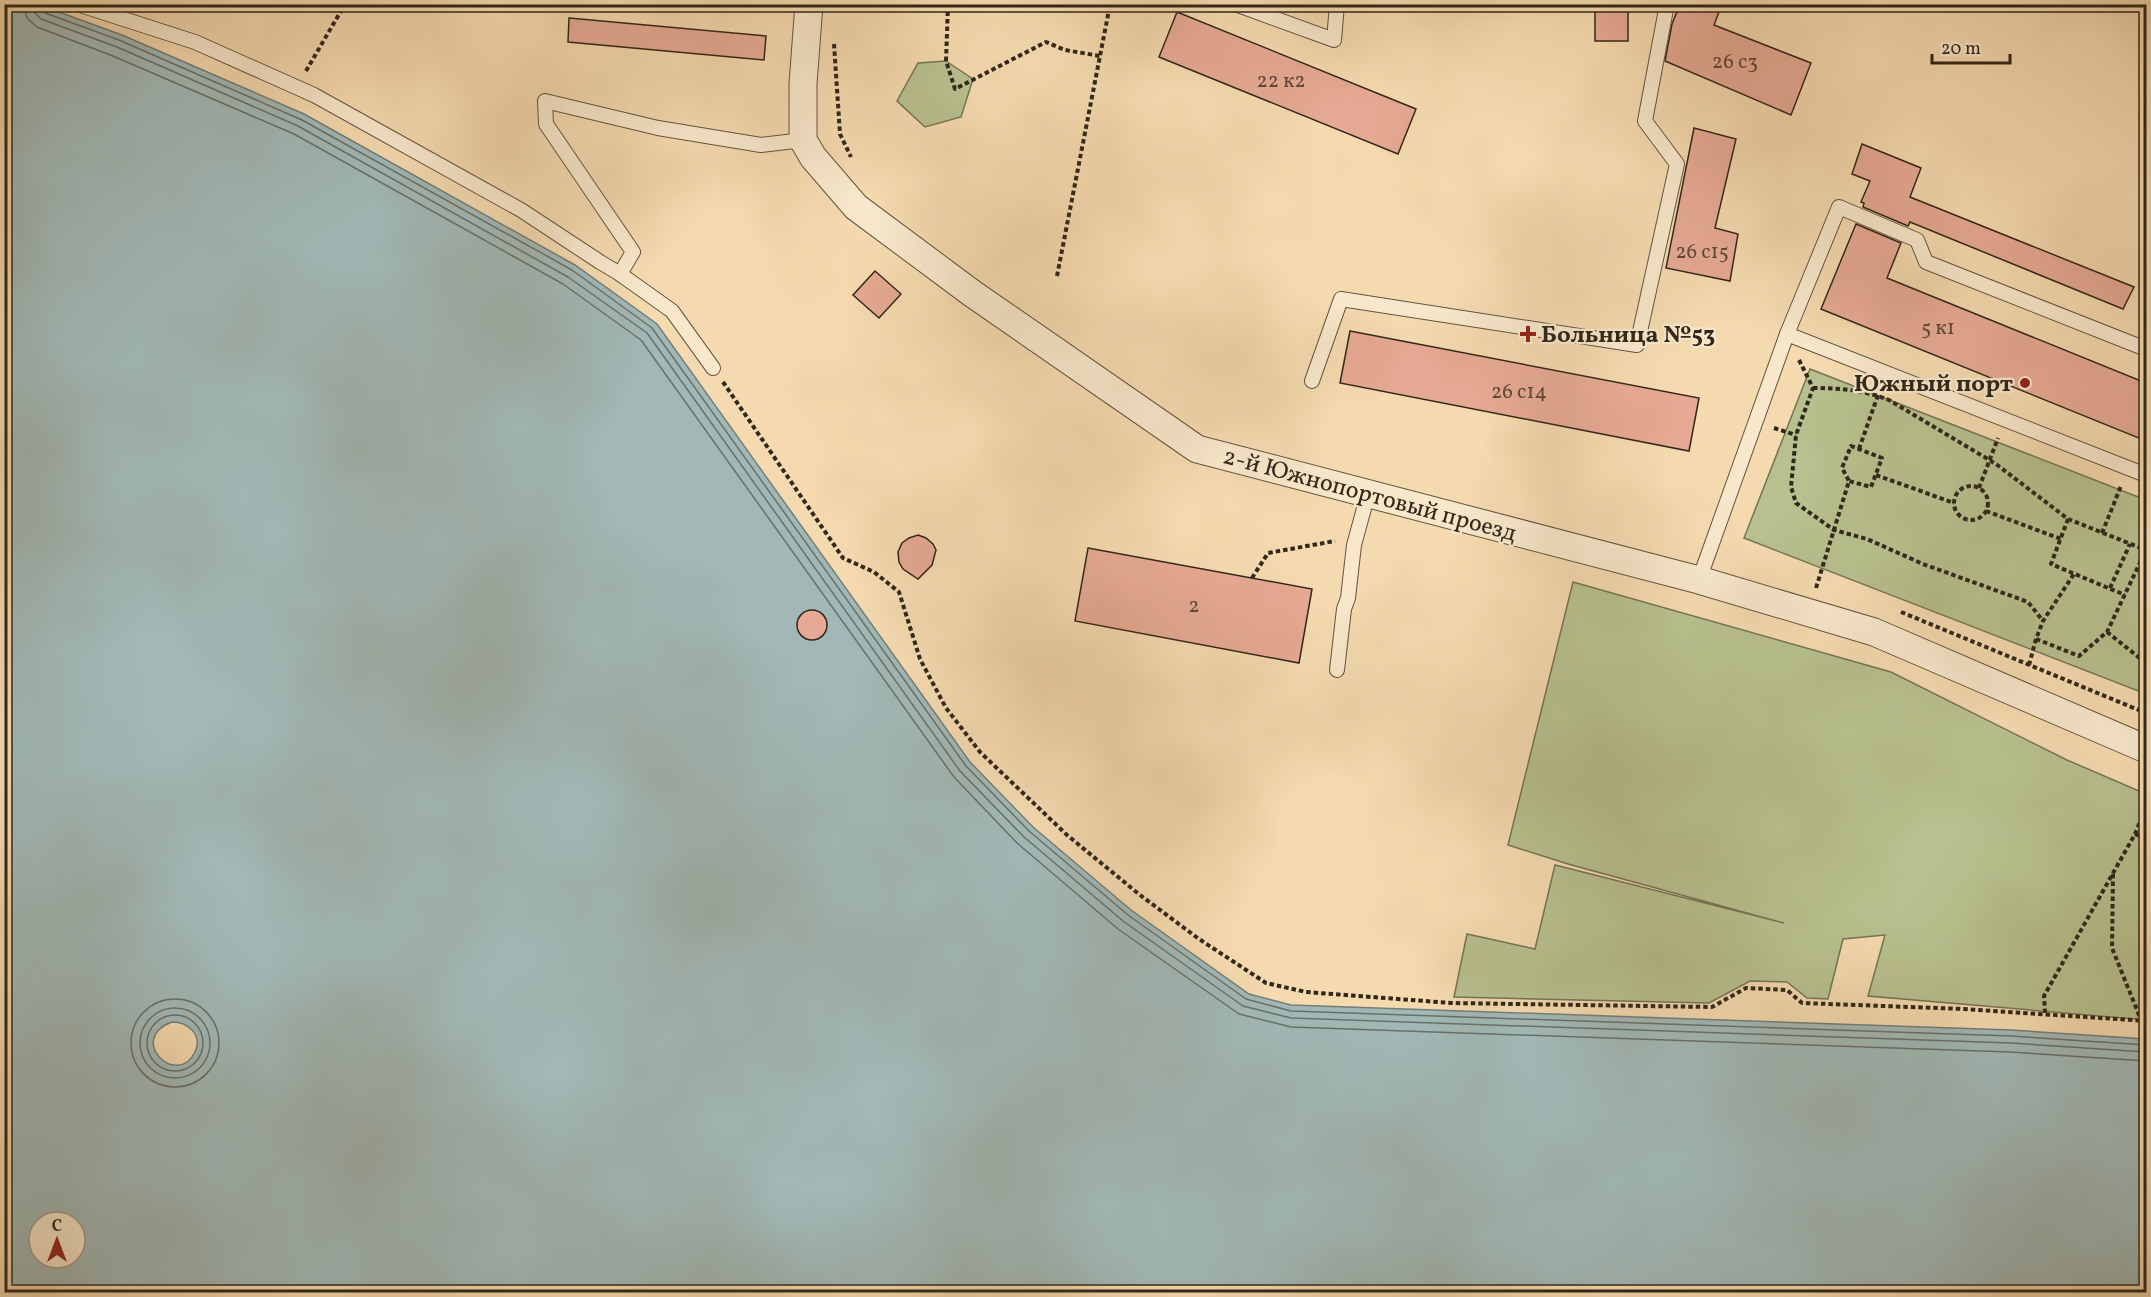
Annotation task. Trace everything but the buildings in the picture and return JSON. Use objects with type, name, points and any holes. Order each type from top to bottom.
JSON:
[{"type":"street","points":[[803,140],[803,84],[809,4]]},
{"type":"street","name":"2-й Южнопортовый проезд","points":[[803,140],[813,157],[856,207],[973,294],[1197,449],[1699,580],[1874,632],[2146,746]]},
{"type":"lane","points":[[77,4],[195,42],[314,95],[521,210],[620,273],[672,311],[713,368]]},
{"type":"lane","points":[[1235,4],[1334,40],[1337,4]]},
{"type":"lane","points":[[1312,381],[1341,299],[1637,345],[1677,164],[1645,121],[1667,4]]},
{"type":"lane","points":[[620,273],[633,252],[546,124],[545,101],[658,128],[760,145],[803,140]]},
{"type":"lane","points":[[1699,580],[1787,334],[1839,207],[1917,240],[1926,262],[2146,349]]},
{"type":"lane","points":[[1787,334],[2146,475]]},
{"type":"lane","points":[[1337,670],[1344,609],[1348,598],[1357,537],[1368,494]]},
{"type":"path","points":[[296,88],[345,4]]},
{"type":"path","points":[[948,4],[946,61],[955,89],[1046,42],[1065,50],[1100,56]]},
{"type":"path","points":[[1056,276],[1109,10],[1108,4]]},
{"type":"path","points":[[834,33],[840,134],[853,162]]},
{"type":"path","points":[[713,368],[843,558],[874,572],[899,592],[920,659],[946,708],[980,752],[1067,835],[1140,895],[1199,939],[1266,983],[1306,992],[1451,1003],[1712,1007],[1746,988],[1776,989],[1786,990],[1802,1004],[1870,1004],[2146,1021]]},
{"type":"path","points":[[2036,639],[2079,656],[2108,632],[2146,550],[2068,519],[1989,460],[1889,400],[1878,395],[1844,388],[1813,388],[1796,435],[1791,487],[1796,503],[1834,530],[1867,539],[1923,564],[2028,602],[2043,621]]},
{"type":"path","points":[[1859,449],[1878,395]]},
{"type":"path","points":[[1978,488],[2004,420]]},
{"type":"path","points":[[1815,589],[1849,482],[1842,468],[1851,446],[1882,459],[1871,487],[1849,482]]},
{"type":"path","points":[[2102,532],[2129,468]]},
{"type":"path","points":[[1876,474],[1954,503]]},
{"type":"path","points":[[1968,486],[1978,488],[1987,495],[1988,506],[1978,519],[1967,520],[1958,513],[1954,503],[1962,488],[1968,486]]},
{"type":"path","points":[[1986,511],[2061,539]]},
{"type":"path","points":[[2068,519],[2051,564],[2125,594]]},
{"type":"path","points":[[1252,579],[1268,553],[1357,537]]},
{"type":"path","points":[[2110,588],[2130,544]]},
{"type":"path","points":[[2029,665],[2043,621],[2074,574]]},
{"type":"path","points":[[2108,632],[2146,663]]},
{"type":"path","points":[[2045,1013],[2044,996],[2135,834],[2146,807]]},
{"type":"path","points":[[2135,834],[2146,838]]},
{"type":"path","points":[[2113,873],[2112,948],[2141,1020]]},
{"type":"green space","points":[[946,61],[973,79],[961,117],[925,127],[897,101],[918,63]]},
{"type":"green space","points":[[1810,369],[2146,500],[2146,694],[1744,538]]},
{"type":"green space","points":[[1573,582],[1891,672],[2067,760],[2146,794],[2146,1020],[1868,996],[1885,935],[1843,939],[1828,999],[1807,998],[1787,982],[1750,981],[1709,1003],[1454,997],[1467,934],[1535,949],[1555,865],[1784,923],[1568,864],[1508,845]]},
{"type":"water","points":[[5,4],[48,8],[122,35],[304,114],[575,265],[657,324],[970,762],[1033,827],[1131,910],[1249,994],[1291,1005],[2011,1030],[2146,1039],[2146,1292],[5,1292]],"holes":[[[172,1022],[192,1031],[197,1040],[197,1046],[187,1062],[177,1065],[168,1063],[160,1057],[154,1049],[154,1039],[159,1030]]]},
{"type":"place","name":"Больница №53","points":[[1528,334]]},
{"type":"place","name":"Южный порт","points":[[2025,383]]}]
